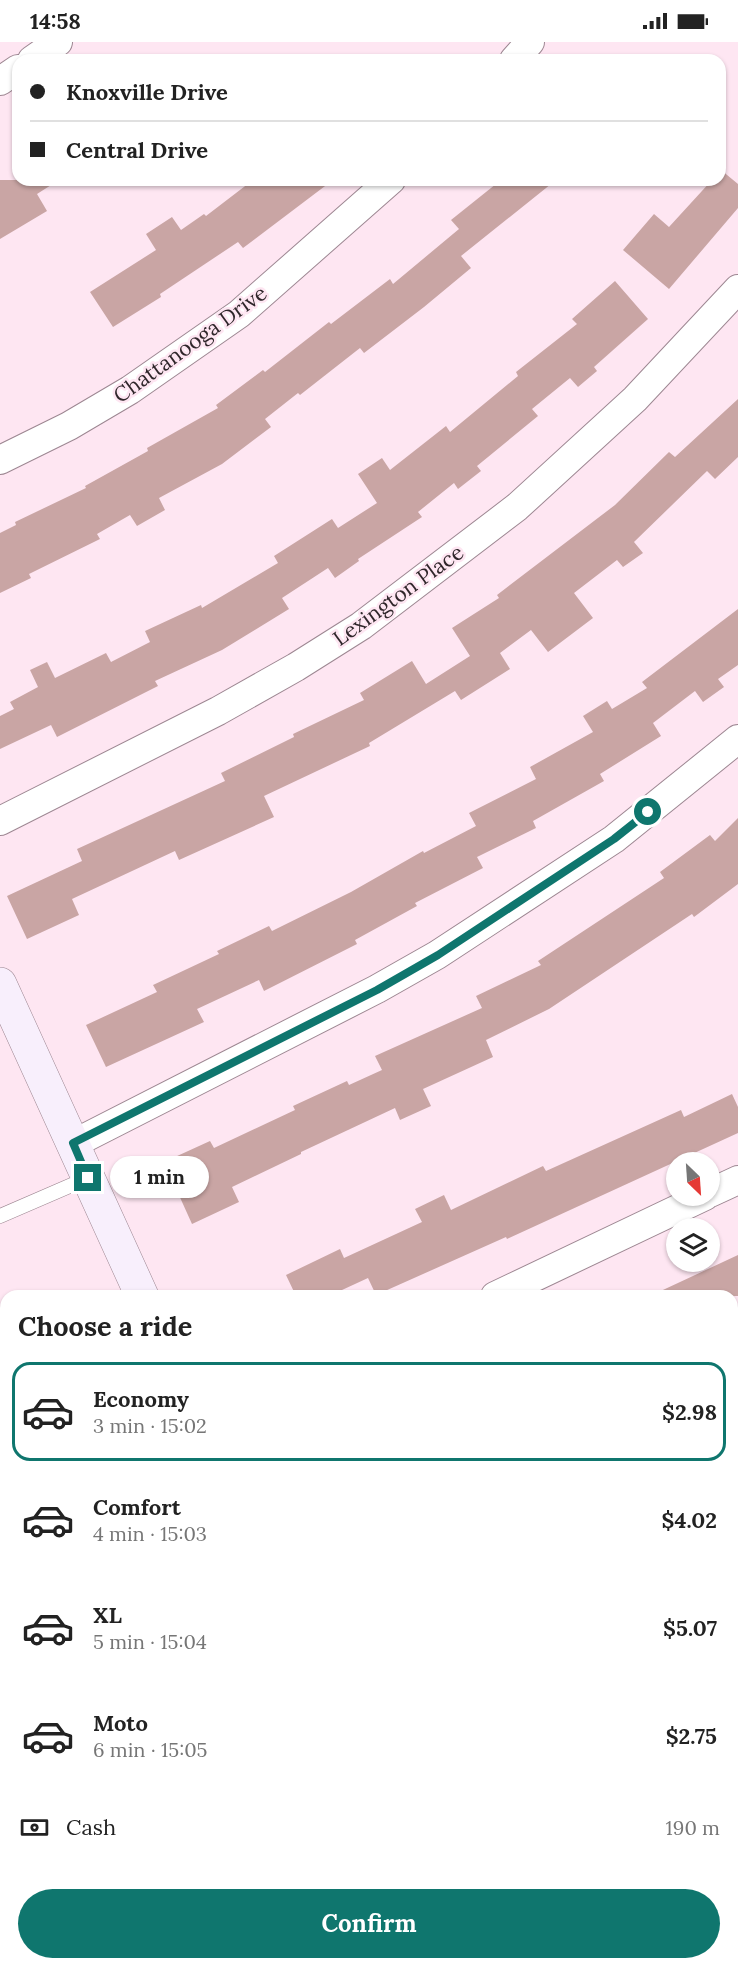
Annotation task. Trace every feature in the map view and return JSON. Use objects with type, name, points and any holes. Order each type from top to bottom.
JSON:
[{"type":"main road","points":[[1,990],[139,1290]]},
{"type":"street","points":[[41,54],[58,42]]},
{"type":"street","points":[[519,54],[530,42]]},
{"type":"street","name":"Chattanooga Drive","points":[[0,460],[69,426],[130,390],[239,314],[384,186]]},
{"type":"street","name":"Lexington Place","points":[[0,821],[218,711],[296,667],[361,626],[517,507],[635,399],[738,289]]},
{"type":"street","points":[[73,1143],[377,990],[438,955],[614,839],[738,739]]},
{"type":"street","points":[[720,1188],[738,1180]]},
{"type":"street","points":[[508,1290],[684,1206]]},
{"type":"lane","points":[[0,1216],[88,1178]]},
{"type":"building","points":[[726,174],[738,184],[738,208],[669,289],[623,250],[654,214],[669,227],[707,186],[726,186]]},
{"type":"building","points":[[0,180],[12,180],[12,186],[50,186],[37,194],[47,211],[0,239]]},
{"type":"building","points":[[245,186],[325,186],[243,248],[238,242],[160,294],[161,297],[113,327],[90,292],[156,250],[146,234],[172,217],[181,230],[204,214],[206,216]]},
{"type":"building","points":[[494,186],[548,186],[461,256],[471,268],[424,307],[364,353],[360,348],[300,395],[298,393],[265,419],[271,427],[222,464],[159,498],[165,510],[137,526],[130,515],[97,534],[100,539],[29,574],[31,578],[0,593],[0,533],[16,525],[15,522],[86,488],[85,486],[148,451],[147,448],[218,408],[216,405],[263,370],[265,372],[329,322],[331,324],[390,279],[393,284],[459,229],[451,220]]},
{"type":"building","points":[[615,281],[648,319],[594,367],[597,371],[578,387],[570,378],[532,409],[538,416],[477,466],[481,471],[458,489],[454,483],[418,512],[422,517],[358,559],[359,561],[335,578],[328,568],[282,598],[289,609],[222,650],[155,681],[158,686],[57,737],[51,725],[0,749],[0,716],[14,709],[10,702],[38,687],[30,670],[47,662],[55,678],[106,653],[111,662],[150,642],[145,631],[201,605],[202,608],[278,563],[274,556],[332,519],[338,528],[377,503],[358,474],[382,458],[390,470],[446,426],[450,432],[518,376],[516,372],[577,324],[572,319]]},
{"type":"building","points":[[738,399],[738,457],[715,479],[707,471],[634,542],[643,553],[623,567],[617,560],[574,593],[593,618],[548,652],[531,630],[500,653],[510,669],[461,700],[455,691],[369,743],[370,746],[264,796],[274,817],[179,860],[175,851],[72,899],[79,915],[27,939],[7,896],[82,861],[77,849],[225,781],[221,773],[294,737],[293,734],[364,700],[360,693],[412,661],[426,684],[470,656],[452,628],[499,598],[497,595],[615,505],[669,452],[675,457]]},
{"type":"building","points":[[738,609],[738,665],[718,679],[724,687],[703,702],[695,691],[653,723],[661,736],[600,774],[604,781],[533,821],[536,828],[477,857],[483,868],[415,903],[417,906],[355,940],[357,944],[264,991],[259,980],[197,1009],[204,1022],[106,1067],[86,1025],[157,992],[153,985],[219,954],[217,951],[269,926],[272,931],[351,892],[423,851],[424,853],[476,826],[469,813],[536,779],[530,767],[593,732],[583,716],[607,701],[612,709],[647,688],[642,682]]},
{"type":"building","points":[[738,818],[738,884],[694,917],[692,914],[549,1009],[486,1040],[493,1057],[423,1089],[431,1106],[400,1120],[395,1108],[301,1152],[232,1187],[239,1202],[192,1224],[164,1162],[210,1141],[214,1148],[295,1110],[293,1106],[347,1081],[349,1085],[382,1070],[375,1056],[482,1008],[476,996],[541,965],[538,961],[664,878],[660,872],[710,835],[715,841]]},
{"type":"building","points":[[732,1094],[738,1107],[738,1133],[697,1152],[666,1152],[666,1166],[507,1239],[506,1237],[387,1290],[374,1290],[368,1278],[342,1290],[293,1290],[286,1275],[340,1249],[344,1258],[422,1222],[415,1209],[444,1195],[451,1210],[543,1166],[546,1171],[681,1110],[684,1117]]},
{"type":"building","points":[[738,1255],[738,1290],[663,1290],[702,1272],[720,1272],[720,1263]]},
{"type":"route","points":[[88,1178],[73,1143],[377,990],[438,955],[614,839],[648,812]]}]
